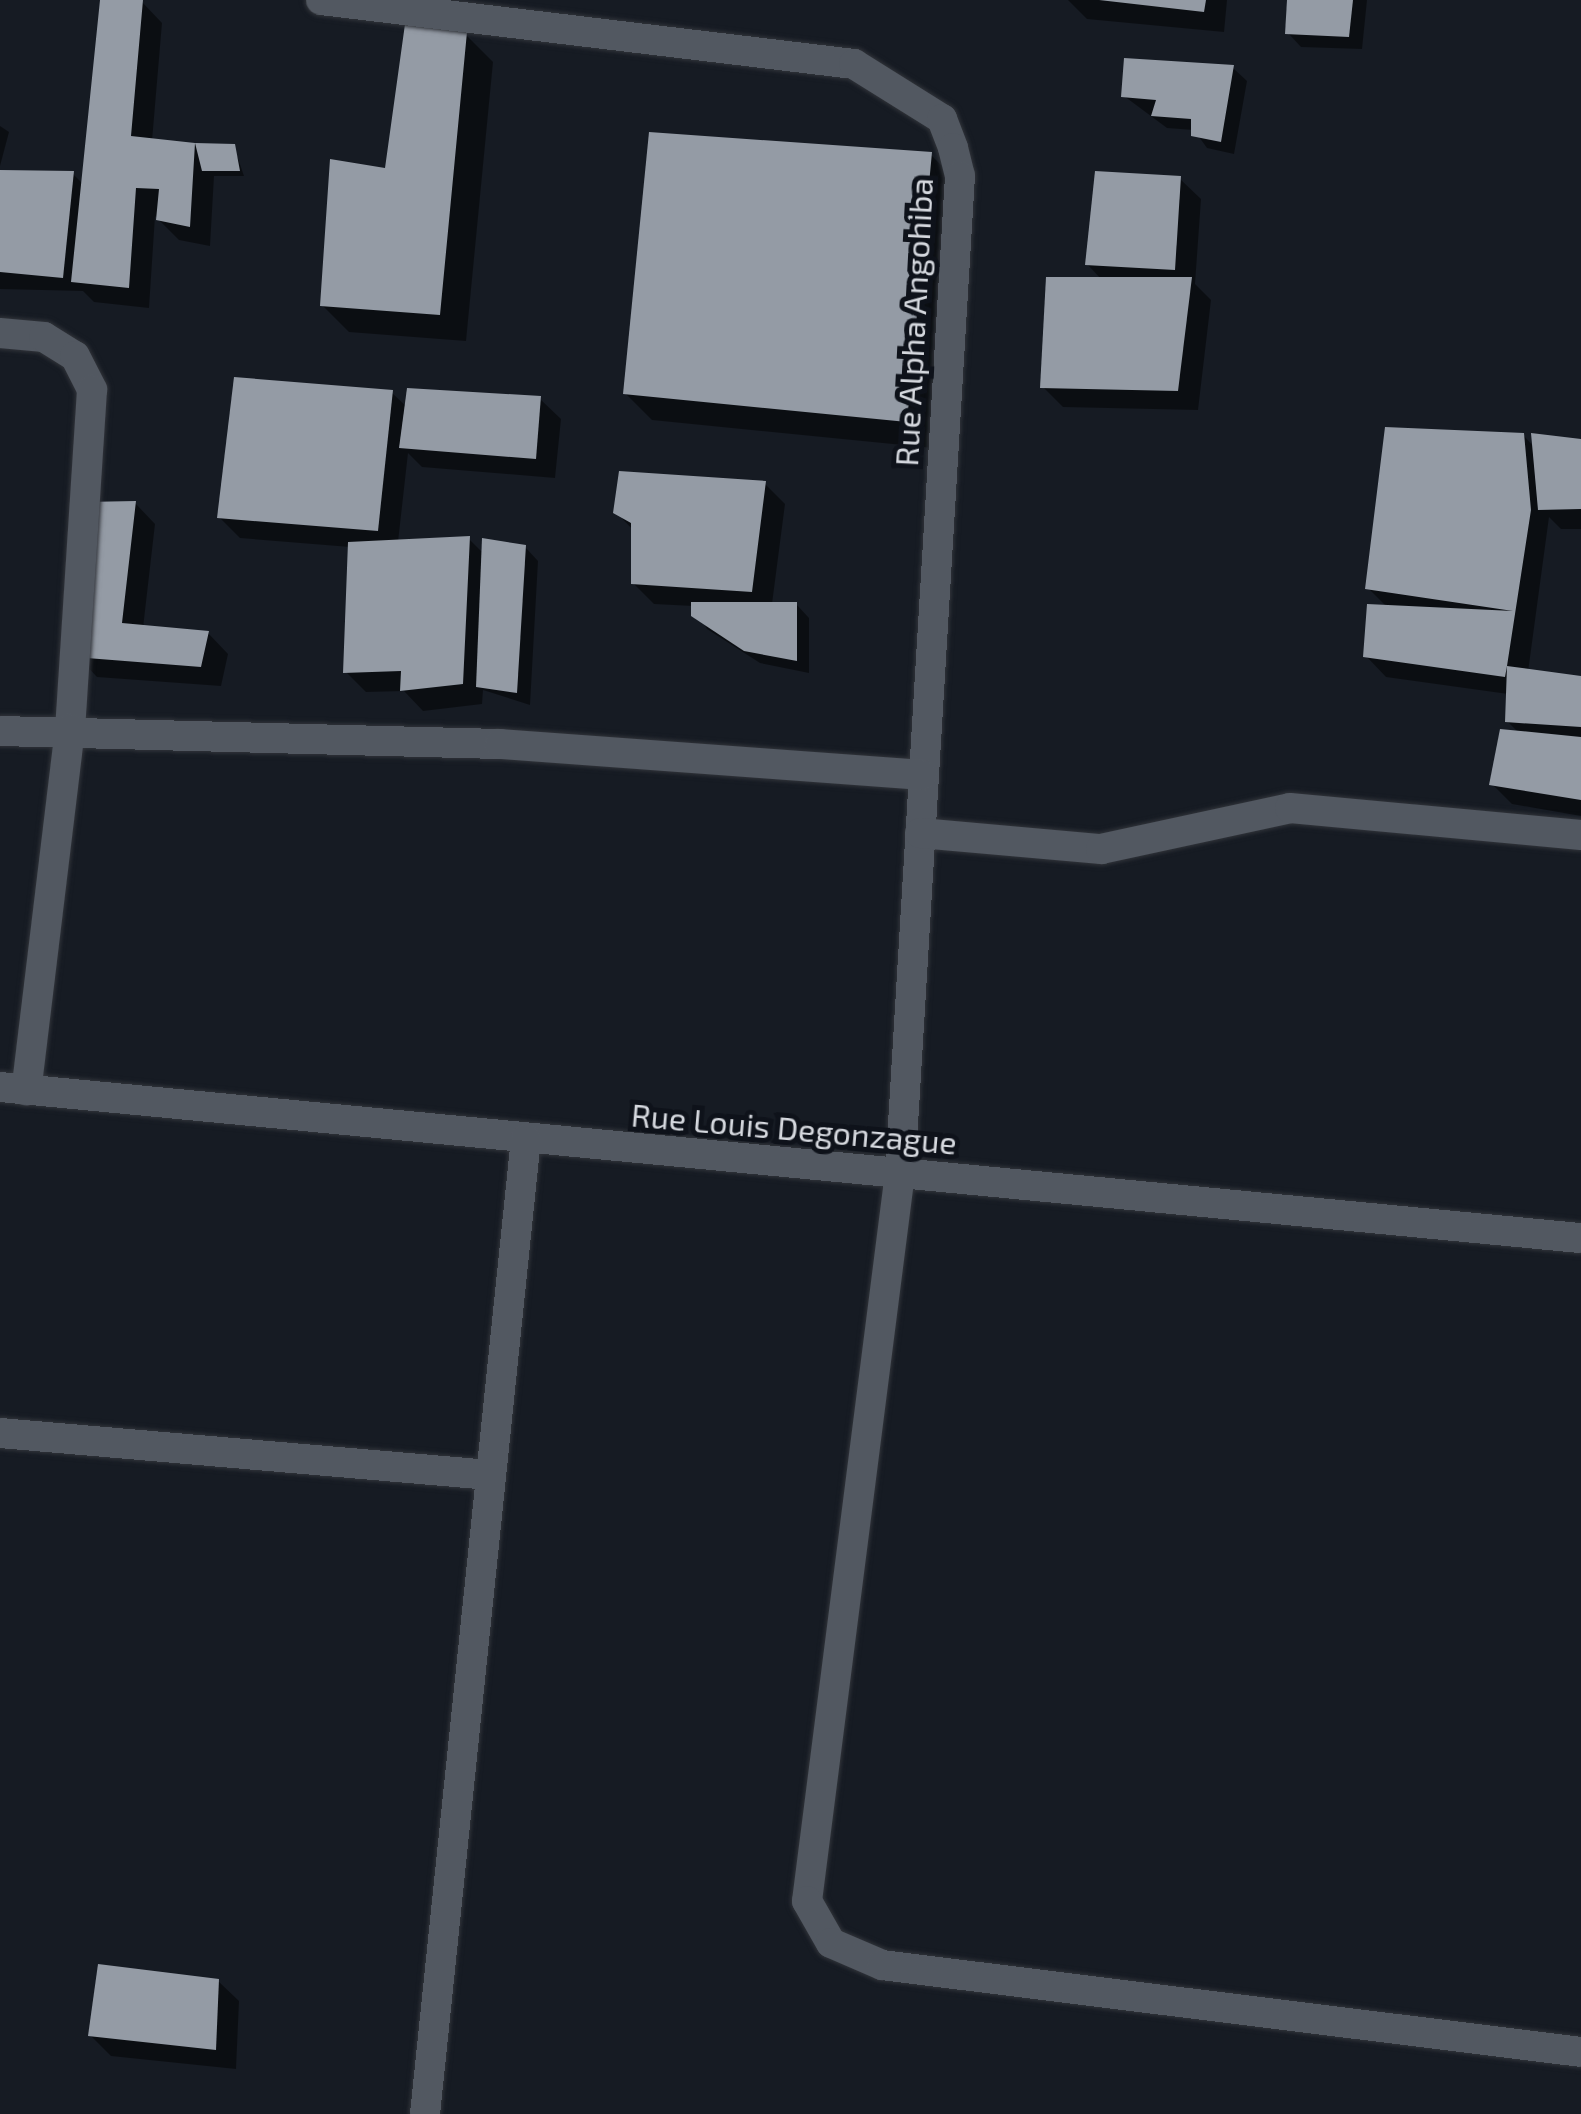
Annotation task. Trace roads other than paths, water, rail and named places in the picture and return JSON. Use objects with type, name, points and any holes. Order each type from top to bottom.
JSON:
[{"type":"street","name":"Rue Alpha Angohiba","points":[[321,0],[854,64],[942,119],[960,176],[900,1173],[807,1901],[831,1943],[882,1966],[1581,2052]]},
{"type":"street","points":[[0,333],[60,346],[92,390],[70,729],[13,1088]]},
{"type":"street","points":[[0,731],[70,729],[500,744],[922,775]]},
{"type":"street","points":[[920,833],[1101,850],[1290,808],[1581,835]]},
{"type":"street","name":"Rue Louis Degonzague","points":[[13,1088],[1581,1238]]},
{"type":"street","points":[[424,2114],[526,1139]]},
{"type":"street","points":[[0,1433],[490,1475]]}]
